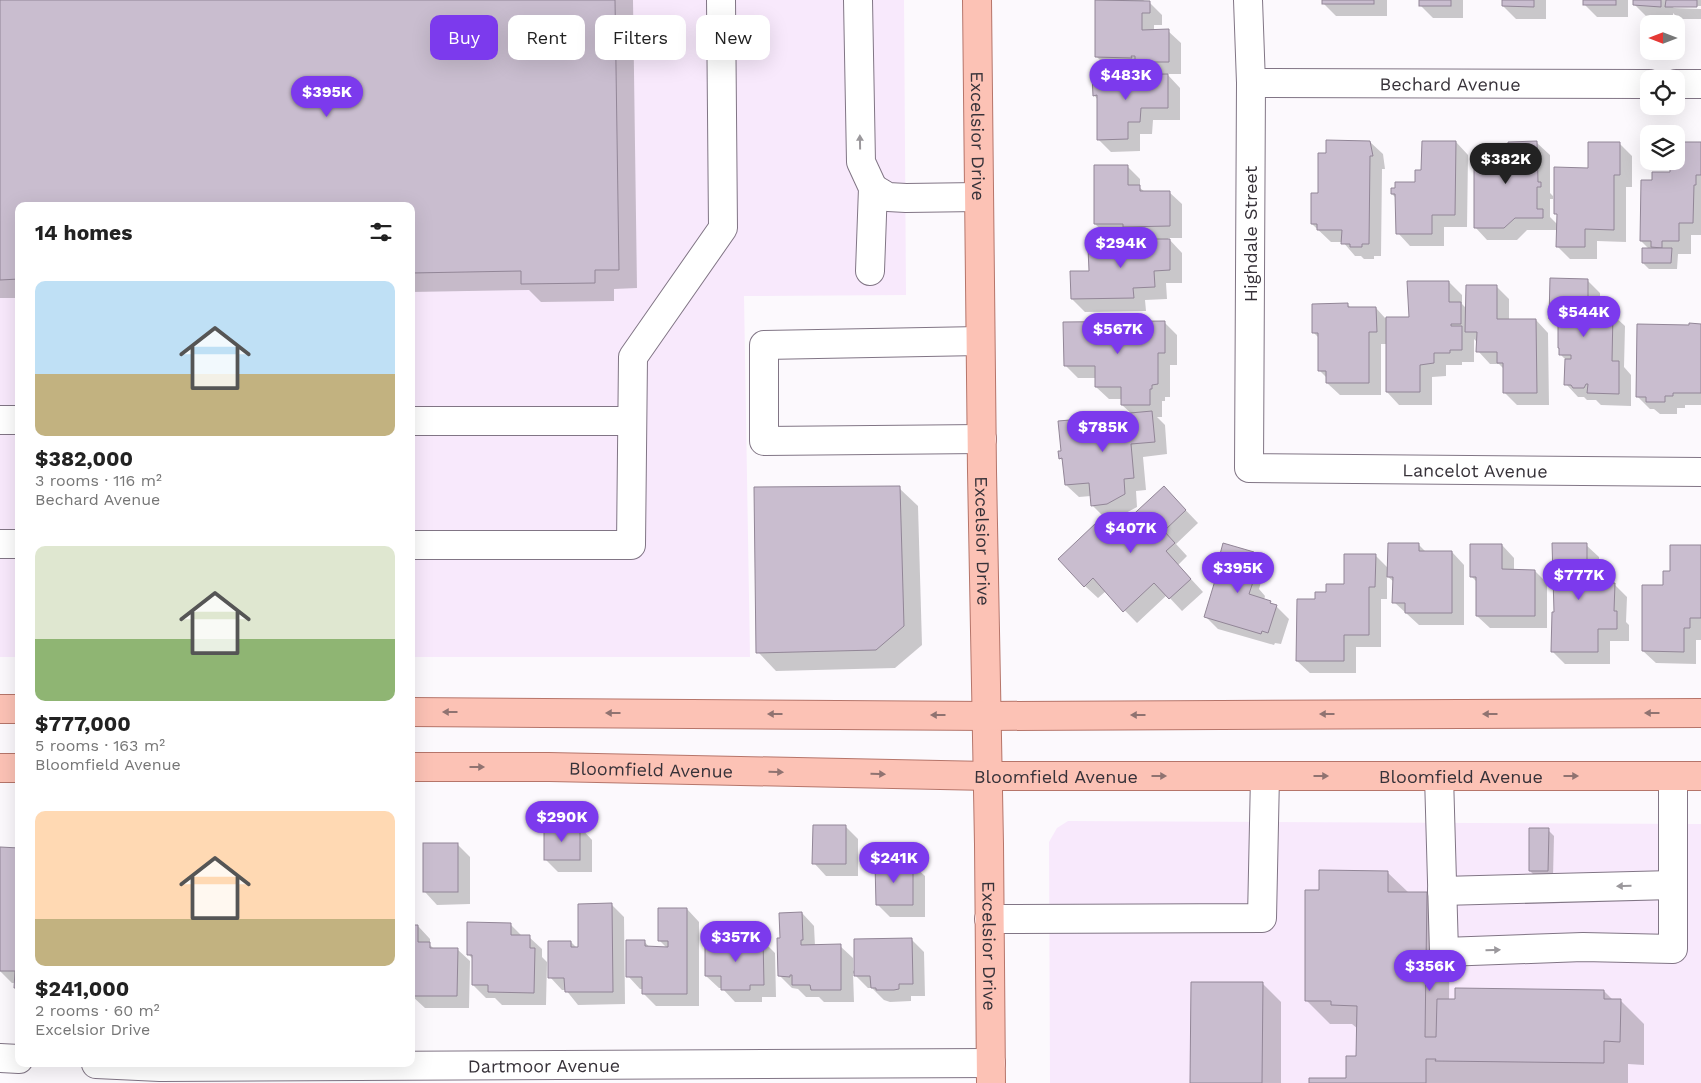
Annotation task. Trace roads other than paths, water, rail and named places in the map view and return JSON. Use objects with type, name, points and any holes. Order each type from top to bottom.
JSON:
[{"type":"main road","name":"Excelsior Drive","points":[[977,0],[980,340],[988,776],[990,1073]]},
{"type":"main road","points":[[0,709],[15,709]]},
{"type":"main road","points":[[415,712],[987,716],[1701,713]]},
{"type":"main road","name":"Bloomfield Avenue","points":[[415,767],[559,767],[988,776],[1701,776]]},
{"type":"main road","points":[[0,768],[15,768]]},
{"type":"street","points":[[415,545],[631,545],[633,357],[723,228],[721,0]]},
{"type":"street","points":[[858,0],[860,162],[873,188],[870,271]]},
{"type":"street","name":"Highdale Street","points":[[1248,0],[1250,83],[1249,468]]},
{"type":"street","name":"Bechard Avenue","points":[[1250,83],[1640,84]]},
{"type":"street","points":[[1685,84],[1701,84]]},
{"type":"street","points":[[873,188],[888,197],[978,197]]},
{"type":"street","points":[[980,340],[764,345],[764,440],[982,439]]},
{"type":"street","points":[[0,420],[15,420]]},
{"type":"street","points":[[415,421],[632,421]]},
{"type":"street","name":"Lancelot Avenue","points":[[1249,468],[1701,472]]},
{"type":"street","points":[[0,544],[15,544]]},
{"type":"street","points":[[989,919],[1262,918],[1265,776]]},
{"type":"street","points":[[1439,776],[1444,952],[1583,947],[1672,948],[1673,776]]},
{"type":"street","points":[[1442,891],[1673,885]]},
{"type":"street","points":[[0,1058],[15,1060]]},
{"type":"street","name":"Dartmoor Avenue","points":[[160,1067],[990,1073]]}]
